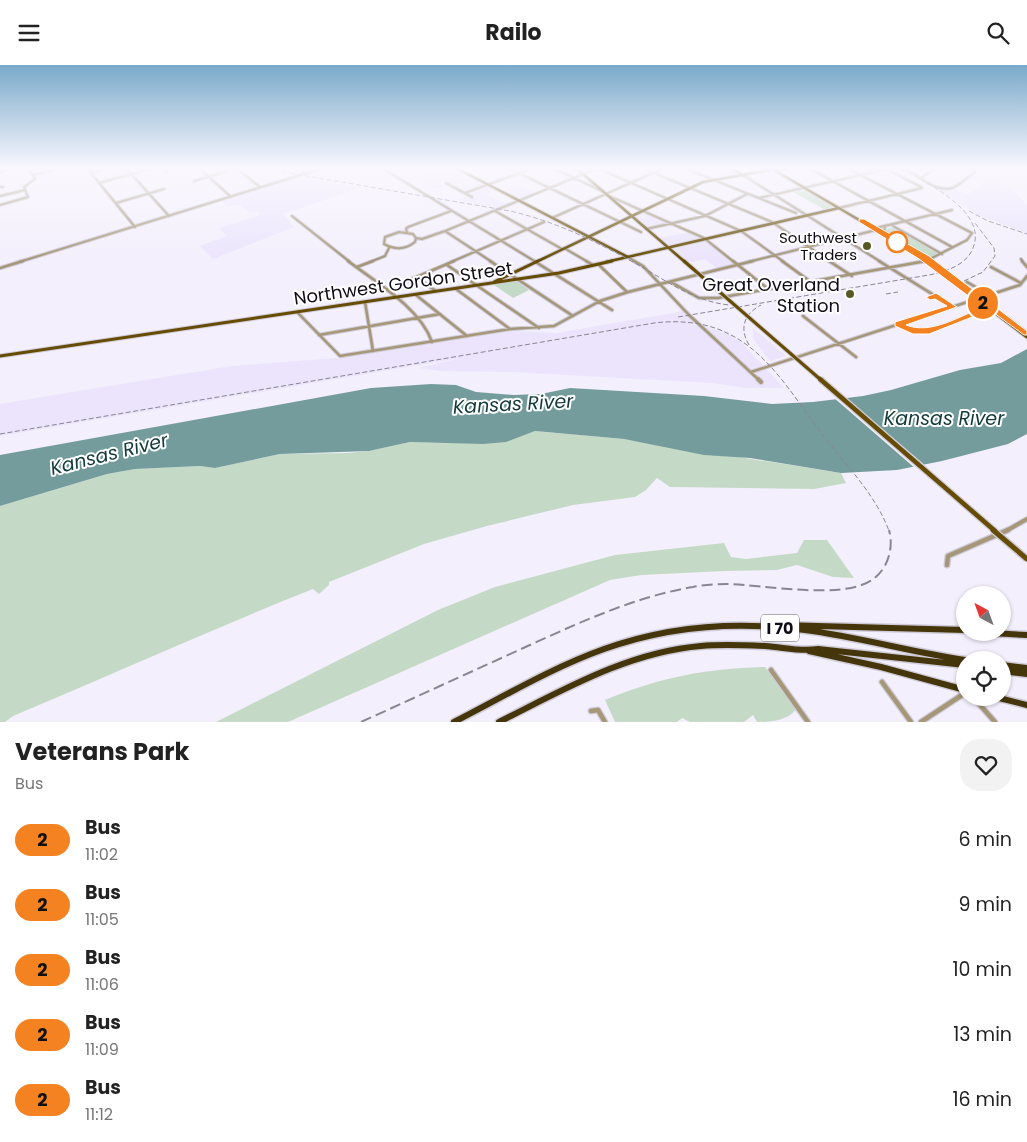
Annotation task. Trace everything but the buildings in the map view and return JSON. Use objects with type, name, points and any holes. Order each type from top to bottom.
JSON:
[{"type":"highway","points":[[748,626],[833,625],[956,630]]},
{"type":"highway","name":"I 70","points":[[454,722],[574,661],[642,638],[700,628],[748,626],[805,630],[956,661]]},
{"type":"highway","points":[[1011,634],[1027,635]]},
{"type":"highway","name":"I 70","points":[[499,722],[596,674],[647,656],[700,646],[766,646],[807,651],[818,649],[956,661]]},
{"type":"highway","points":[[807,651],[881,667],[956,688]]},
{"type":"highway","points":[[1011,666],[1027,669]]},
{"type":"highway","points":[[1011,672],[1027,674]]},
{"type":"highway","points":[[1011,701],[1027,705]]},
{"type":"main road","points":[[515,199],[628,257]]},
{"type":"main road","points":[[611,199],[1027,559]]},
{"type":"main road","points":[[490,284],[667,199]]},
{"type":"main road","points":[[823,199],[896,240],[1027,335]]},
{"type":"main road","name":"Northwest Gordon Street","points":[[0,356],[556,274],[839,208]]},
{"type":"street","points":[[0,205],[24,199]]},
{"type":"street","points":[[113,199],[135,227]]},
{"type":"street","points":[[116,203],[131,199]]},
{"type":"street","points":[[152,199],[169,216]]},
{"type":"street","points":[[0,268],[226,199]]},
{"type":"street","points":[[432,199],[536,261],[612,310]]},
{"type":"street","points":[[416,238],[414,243],[408,247],[389,248],[383,243],[385,237],[396,232],[407,232],[416,238],[422,239],[524,199]]},
{"type":"street","points":[[570,199],[641,232]]},
{"type":"street","points":[[552,217],[596,199]]},
{"type":"street","points":[[617,199],[706,239],[768,289]]},
{"type":"street","points":[[669,199],[741,231],[811,282]]},
{"type":"street","points":[[717,199],[774,223],[852,276]]},
{"type":"street","points":[[646,229],[706,215],[737,199]]},
{"type":"street","points":[[761,199],[796,213]]},
{"type":"street","points":[[780,199],[953,307]]},
{"type":"street","points":[[864,199],[952,247]]},
{"type":"street","points":[[839,208],[878,199]]},
{"type":"street","points":[[671,282],[692,296],[706,299],[852,276],[922,263],[943,254],[952,247],[967,240],[972,234],[906,199]]},
{"type":"street","points":[[297,312],[338,356],[432,343],[510,329],[554,326],[600,301],[628,292],[952,210]]},
{"type":"street","points":[[407,232],[406,229],[408,227],[452,211]]},
{"type":"street","points":[[495,211],[596,265],[628,292]]},
{"type":"street","points":[[292,216],[394,298],[421,317],[432,343]]},
{"type":"street","points":[[386,291],[544,222]]},
{"type":"street","points":[[892,226],[943,254]]},
{"type":"street","points":[[886,227],[884,231],[896,240]]},
{"type":"street","points":[[445,231],[573,316]]},
{"type":"street","points":[[357,267],[385,256],[389,248]]},
{"type":"street","points":[[628,257],[643,266],[689,315],[761,382]]},
{"type":"street","points":[[1021,259],[1027,267]]},
{"type":"street","points":[[447,265],[540,328]]},
{"type":"street","points":[[991,267],[1021,283]]},
{"type":"street","points":[[751,372],[1020,285],[1027,276]]},
{"type":"street","points":[[417,277],[436,292]]},
{"type":"street","points":[[967,282],[990,295]]},
{"type":"street","points":[[456,289],[510,329]]},
{"type":"street","points":[[416,295],[468,336]]},
{"type":"street","points":[[365,302],[373,351]]},
{"type":"street","points":[[898,324],[913,331],[929,332],[990,307]]},
{"type":"street","points":[[319,335],[440,314]]},
{"type":"street","points":[[803,316],[856,357]]},
{"type":"street","points":[[947,565],[948,556],[1006,531],[1027,519]]},
{"type":"street","points":[[771,670],[808,722]]},
{"type":"street","points":[[882,682],[911,722]]},
{"type":"street","points":[[921,722],[956,697]]},
{"type":"street","points":[[981,706],[995,722]]},
{"type":"street","points":[[591,711],[598,710],[605,722]]},
{"type":"shaded area","points":[[328,199],[283,214],[294,227],[213,259],[200,246],[227,236],[219,228],[260,215],[257,212],[249,212],[238,204],[228,207],[221,200]]},
{"type":"shaded area","points":[[496,199],[508,205],[500,208],[457,200]]},
{"type":"shaded area","points":[[805,199],[819,199],[833,207],[824,209]]},
{"type":"shaded area","points":[[953,199],[1021,199],[1027,205],[1027,233],[980,216]]},
{"type":"shaded area","points":[[643,212],[669,223],[648,227],[636,217]]},
{"type":"shaded area","points":[[889,228],[896,229],[939,254],[930,259],[885,231]]},
{"type":"shaded area","points":[[689,232],[703,239],[671,246],[660,238]]},
{"type":"shaded area","points":[[706,241],[736,265],[718,269],[705,259],[692,262],[687,261],[674,249]]},
{"type":"shaded area","points":[[516,281],[529,290],[513,298],[494,285]]},
{"type":"shaded area","points":[[684,311],[696,323],[689,324],[730,335],[742,343],[784,388],[748,388],[712,383],[511,372],[441,371],[419,368],[460,358],[0,436],[0,404],[232,366],[337,358],[512,331],[557,333]]},
{"type":"shaded area","points":[[753,328],[786,356],[770,361],[753,338]]},
{"type":"shaded area","points":[[535,431],[624,439],[841,473],[846,483],[814,489],[670,487],[657,478],[646,490],[635,497],[573,505],[487,526],[424,544],[329,582],[329,585],[319,594],[313,589],[13,716],[5,722],[0,722],[0,506],[107,474],[135,469],[200,466],[215,468],[280,454],[369,451],[410,442],[456,443],[524,435]]},
{"type":"shaded area","points":[[804,540],[827,540],[854,578],[833,577],[797,565],[777,570],[641,575],[610,580],[288,722],[216,722],[438,610],[495,587],[615,555],[724,543],[731,557],[746,559],[797,553]]},
{"type":"shaded area","points":[[765,667],[796,709],[793,713],[778,720],[757,722],[753,715],[744,722],[690,722],[682,718],[677,722],[615,722],[605,700],[645,685],[702,672]]},
{"type":"water","name":"Kansas River","points":[[1027,349],[1027,434],[1008,444],[897,470],[841,473],[750,458],[704,455],[624,439],[535,431],[506,442],[483,444],[410,442],[369,451],[280,454],[215,468],[200,466],[135,469],[107,474],[0,506],[0,455],[371,388],[431,384],[456,385],[476,392],[513,395],[541,394],[570,388],[704,396],[772,404],[813,402],[863,396],[960,370],[1001,363]]},
{"type":"pier","points":[[844,396],[927,467],[916,469],[833,397]]},
{"type":"railway","points":[[438,199],[510,211],[542,220],[588,239],[691,294],[716,303],[729,305]]},
{"type":"railway","points":[[678,317],[929,275],[955,267],[970,254],[975,235],[972,222],[963,210],[950,199]]},
{"type":"railway","points":[[969,211],[988,221],[1027,234]]},
{"type":"railway","points":[[964,281],[983,272],[995,256],[994,248],[975,223]]},
{"type":"railway","points":[[886,294],[898,292]]},
{"type":"railway","points":[[749,345],[744,333],[745,322],[747,317],[761,305]]},
{"type":"railway","points":[[0,434],[654,323],[702,324],[729,334],[744,343],[757,353],[781,378],[868,492],[889,531]]},
{"type":"railway","points":[[361,722],[582,622],[648,598],[714,584],[802,590],[842,589],[859,586],[872,580],[886,564],[891,544],[889,530]]},
{"type":"bus line","name":"2","points":[[930,297],[936,296],[953,307],[898,324],[913,331],[929,332],[989,307],[922,257],[861,221],[936,264],[1027,333]]},
{"type":"place","name":"Southwest Traders","points":[[867,246]]},
{"type":"place","name":"Great Overland Station","points":[[850,294]]}]
